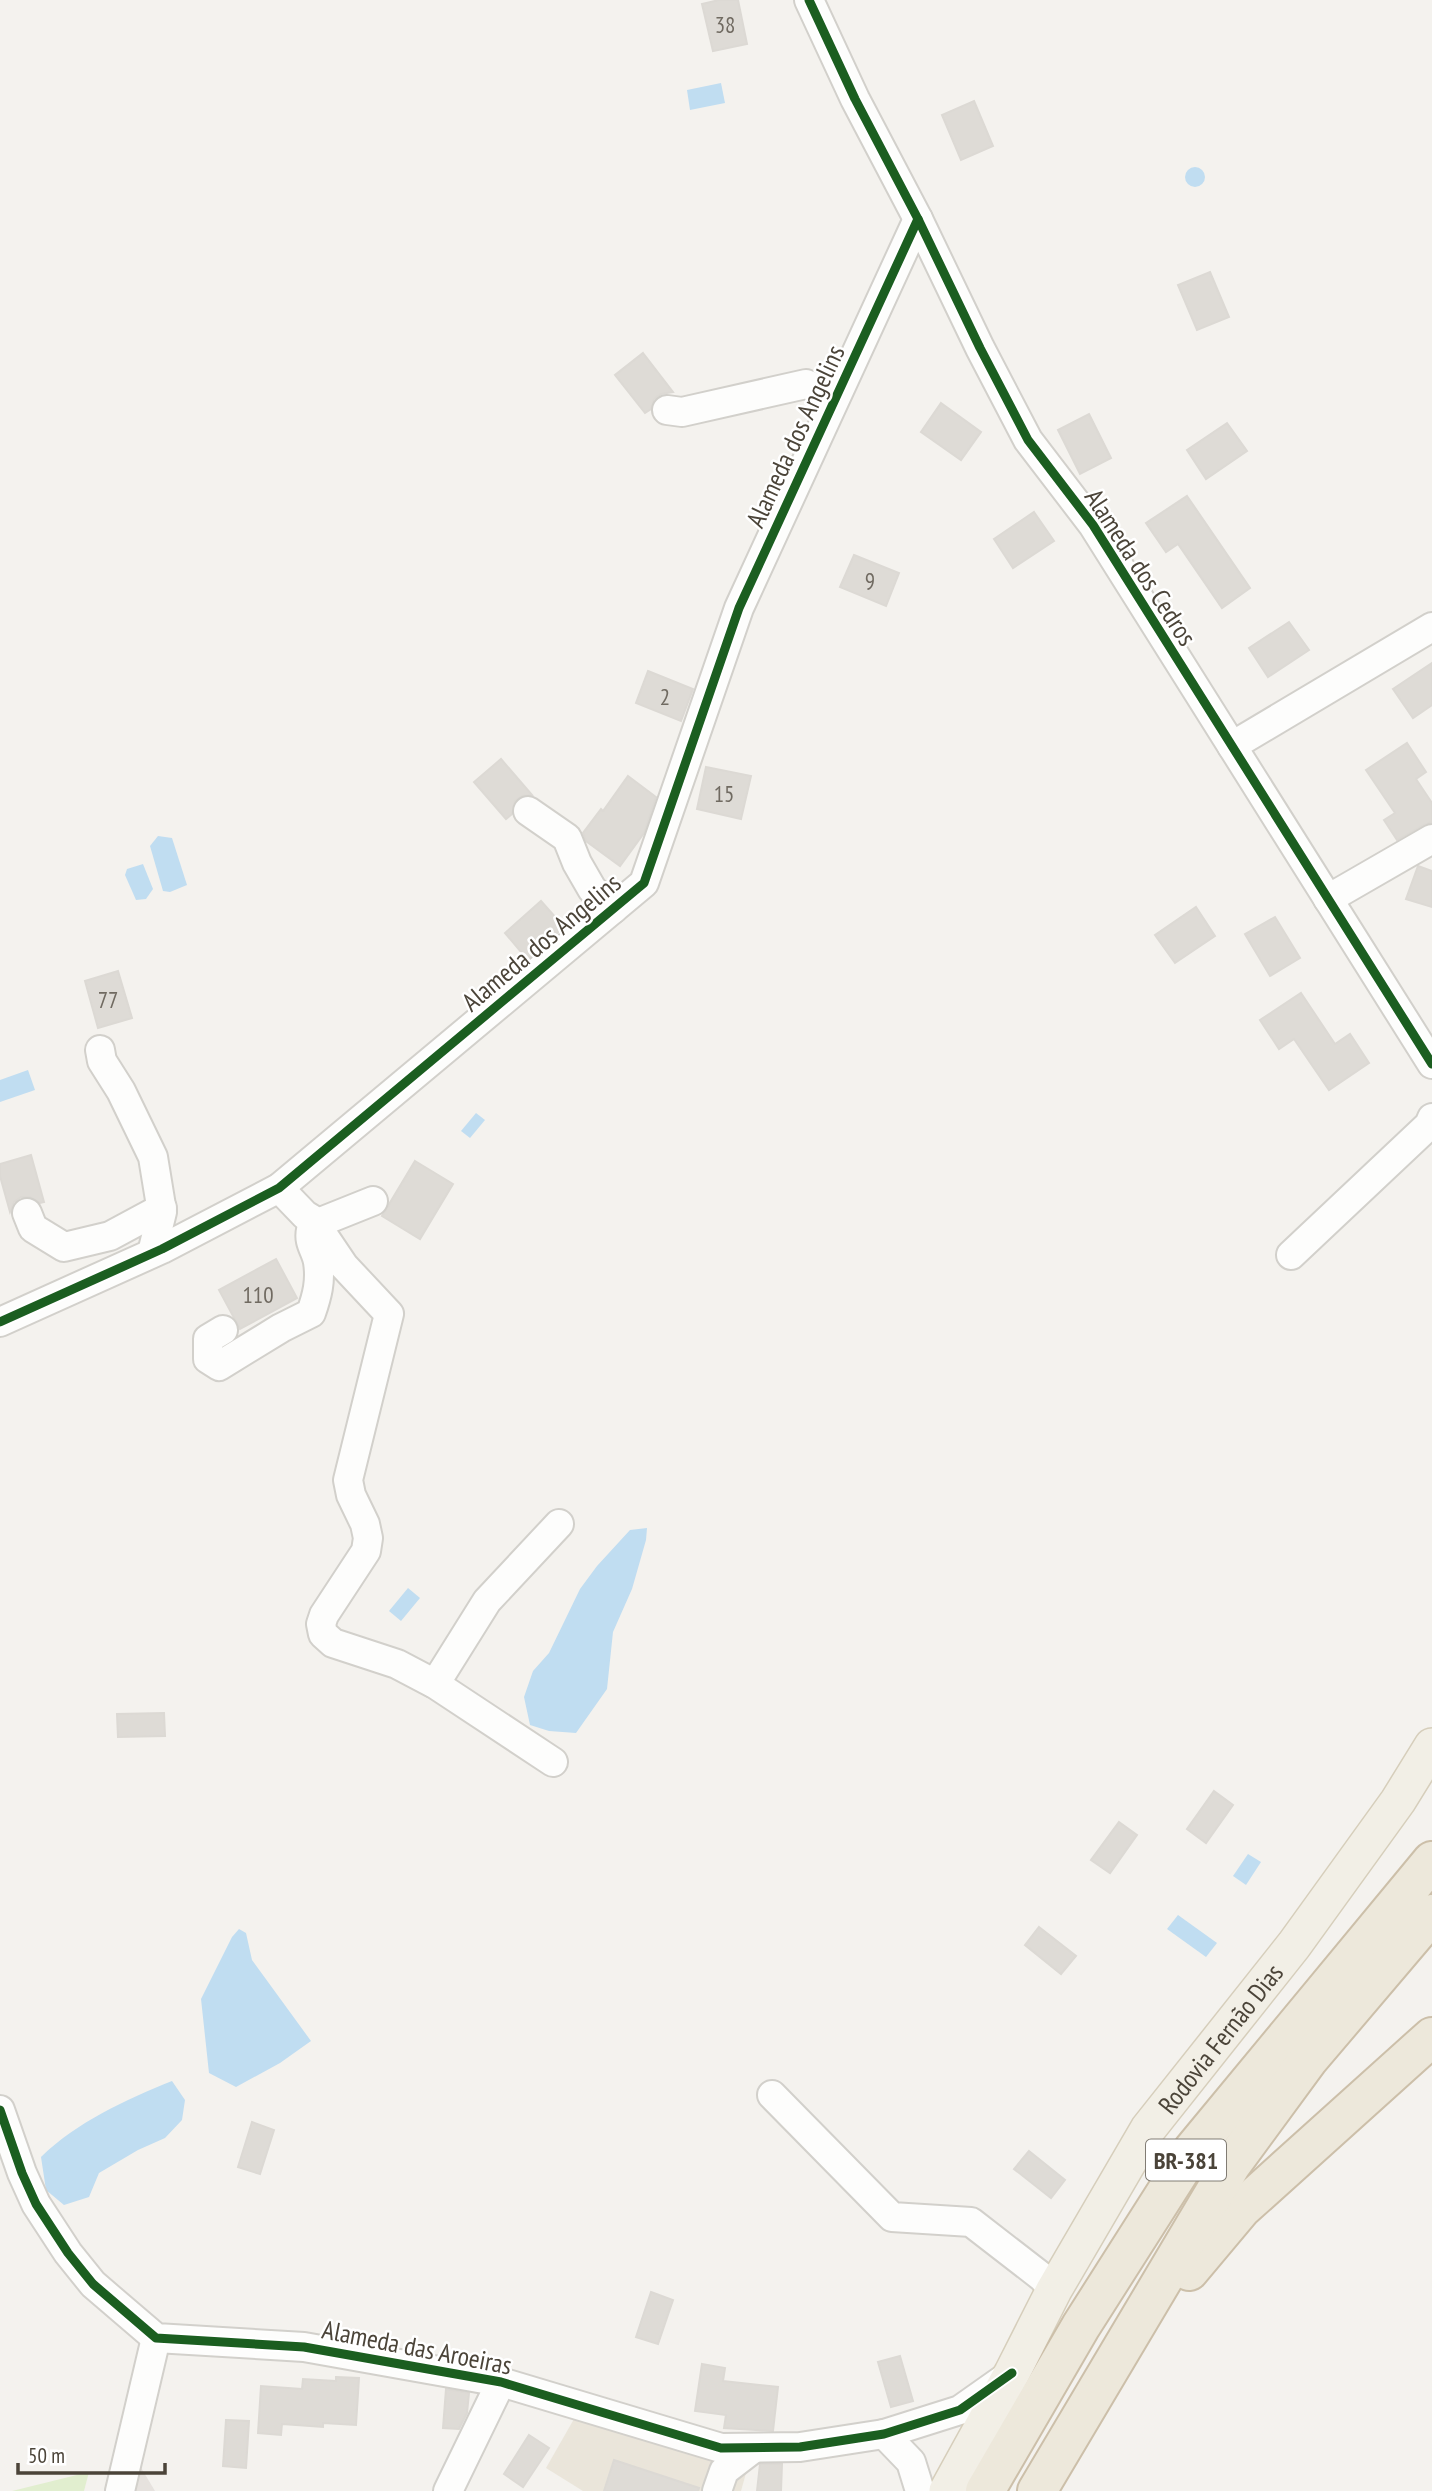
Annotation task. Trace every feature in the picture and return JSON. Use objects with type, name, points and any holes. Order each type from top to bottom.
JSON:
[{"type":"highway","name":"Rodovia Fernão Dias","points":[[985,2491],[1081,2326],[1193,2150],[1432,1861]]},
{"type":"highway","name":"BR-381","points":[[1037,2491],[1231,2165],[1308,2060],[1432,1914]]},
{"type":"highway","points":[[1118,2356],[1241,2209],[1432,2037]]},
{"type":"main road","name":"Rodovia Fernão Dias","points":[[947,2491],[1054,2290],[1148,2129],[1294,1945],[1398,1801],[1432,1746]]},
{"type":"street","name":"Alameda dos Cedros","points":[[809,0],[855,99],[1028,440],[1093,526],[1432,1064]]},
{"type":"street","name":"Alameda dos Angelins","points":[[0,1322],[152,1253],[279,1188],[644,883],[739,608],[918,219]]},
{"type":"street","points":[[667,410],[682,412],[806,384],[836,396]]},
{"type":"street","points":[[1232,747],[1432,627]]},
{"type":"street","points":[[528,811],[567,838],[592,889],[613,909]]},
{"type":"street","points":[[1328,899],[1432,839]]},
{"type":"street","points":[[100,1050],[102,1061],[121,1091],[153,1157],[162,1208],[152,1253]]},
{"type":"street","points":[[1292,1255],[1387,1167],[1429,1125],[1432,1118]]},
{"type":"street","points":[[279,1188],[313,1220],[344,1266],[389,1314],[348,1480],[351,1495],[365,1524],[368,1538],[366,1551],[324,1615],[321,1625],[323,1634],[333,1643],[397,1664],[435,1684],[553,1762]]},
{"type":"street","points":[[313,1220],[318,1223],[373,1201]]},
{"type":"street","points":[[27,1213],[33,1227],[64,1247],[110,1236],[162,1208]]},
{"type":"street","points":[[223,1330],[208,1339],[208,1359],[219,1366],[311,1313],[319,1289],[318,1260],[309,1238],[313,1220]]},
{"type":"street","points":[[435,1684],[487,1601],[559,1524]]},
{"type":"street","points":[[772,2095],[892,2217],[971,2222],[1042,2277],[1054,2290]]},
{"type":"street","points":[[3,2128],[36,2204],[68,2253],[93,2284],[156,2338],[120,2491]]},
{"type":"street","name":"Alameda das Aroeiras","points":[[156,2338],[304,2347],[501,2382],[721,2448],[800,2447],[884,2434],[960,2410],[1012,2373]]},
{"type":"street","points":[[449,2491],[501,2382]]},
{"type":"street","points":[[884,2434],[911,2462],[920,2491]]},
{"type":"street","points":[[717,2491],[724,2471],[754,2448]]},
{"type":"shaded area","points":[[578,2412],[748,2466],[741,2491],[583,2491],[546,2468]]},
{"type":"shaded area","points":[[112,2458],[137,2461],[155,2491],[104,2491]]},
{"type":"green space","points":[[89,2472],[84,2491],[12,2491]]},
{"type":"water","points":[[721,83],[725,103],[690,110],[687,90]]},
{"type":"water","points":[[1191,167],[1199,167],[1205,177],[1199,187],[1191,187],[1185,181],[1185,173]]},
{"type":"water","points":[[158,836],[172,838],[187,885],[170,892],[163,891],[150,846]]},
{"type":"water","points":[[143,864],[153,889],[146,899],[136,900],[125,875],[127,869]]},
{"type":"water","points":[[28,1070],[35,1090],[0,1102],[0,1080]]},
{"type":"water","points":[[476,1113],[485,1120],[470,1138],[461,1131]]},
{"type":"water","points":[[647,1528],[632,1589],[613,1632],[607,1689],[576,1733],[549,1731],[530,1725],[524,1697],[533,1671],[549,1653],[580,1589],[630,1530]]},
{"type":"water","points":[[408,1588],[420,1598],[401,1621],[389,1611]]},
{"type":"water","points":[[1248,1854],[1261,1862],[1246,1885],[1233,1876]]},
{"type":"water","points":[[1178,1915],[1217,1943],[1206,1957],[1167,1929]]},
{"type":"water","points":[[239,1929],[246,1933],[252,1960],[311,2041],[280,2063],[236,2087],[209,2073],[201,1999],[232,1937]]},
{"type":"water","points":[[172,2081],[185,2100],[182,2120],[165,2138],[99,2173],[89,2197],[64,2205],[46,2190],[41,2157],[55,2144],[102,2113]]},
{"type":"building","points":[[738,0],[747,44],[713,51],[702,4]]},
{"type":"building","points":[[974,101],[993,146],[961,160],[942,115]]},
{"type":"building","points":[[1210,272],[1229,317],[1197,330],[1178,285]]},
{"type":"building","points":[[643,353],[673,392],[661,394],[654,399],[651,409],[645,413],[615,375]]},
{"type":"building","points":[[941,403],[981,432],[961,460],[921,432]]},
{"type":"building","points":[[1089,414],[1111,458],[1080,474],[1058,430]]},
{"type":"building","points":[[1227,423],[1247,451],[1206,479],[1187,450]]},
{"type":"building","points":[[1187,496],[1250,588],[1222,608],[1178,544],[1166,552],[1146,523]]},
{"type":"building","points":[[1034,512],[1054,541],[1013,568],[994,539]]},
{"type":"building","points":[[854,555],[899,573],[886,606],[840,587]]},
{"type":"building","points":[[1289,622],[1309,650],[1268,677],[1249,648]]},
{"type":"building","points":[[1432,663],[1432,705],[1413,718],[1393,689]]},
{"type":"building","points":[[648,671],[693,689],[681,721],[636,703]]},
{"type":"building","points":[[1407,743],[1426,772],[1416,779],[1432,803],[1432,822],[1397,840],[1384,820],[1395,813],[1366,770]]},
{"type":"building","points":[[501,759],[532,795],[522,796],[515,801],[512,814],[506,819],[474,782]]},
{"type":"building","points":[[706,767],[751,776],[741,819],[697,809]]},
{"type":"building","points":[[628,776],[656,797],[644,833],[620,866],[586,841],[583,833]]},
{"type":"building","points":[[1418,866],[1432,871],[1432,907],[1406,899]]},
{"type":"building","points":[[541,901],[564,927],[527,959],[505,933]]},
{"type":"building","points":[[1196,907],[1215,936],[1175,963],[1155,935]]},
{"type":"building","points":[[1275,917],[1300,958],[1270,976],[1245,934]]},
{"type":"building","points":[[118,971],[132,1018],[98,1028],[85,981]]},
{"type":"building","points":[[1301,993],[1335,1044],[1350,1034],[1369,1063],[1329,1090],[1294,1039],[1279,1049],[1260,1020]]},
{"type":"building","points":[[31,1155],[44,1202],[21,1197],[14,1202],[10,1212],[0,1176],[0,1164]]},
{"type":"building","points":[[415,1161],[453,1184],[420,1239],[382,1216]]},
{"type":"building","points":[[276,1259],[297,1298],[240,1329],[219,1290]]},
{"type":"building","points":[[164,1713],[165,1736],[118,1737],[117,1714]]},
{"type":"building","points":[[1214,1791],[1233,1805],[1206,1843],[1187,1829]]},
{"type":"building","points":[[1119,1822],[1137,1835],[1110,1873],[1091,1860]]},
{"type":"building","points":[[1039,1927],[1076,1956],[1061,1974],[1025,1945]]},
{"type":"building","points":[[252,2122],[274,2130],[260,2174],[238,2167]]},
{"type":"building","points":[[1029,2151],[1065,2180],[1051,2198],[1014,2169]]},
{"type":"building","points":[[651,2292],[673,2300],[658,2344],[636,2337]]},
{"type":"building","points":[[900,2356],[913,2401],[891,2407],[878,2362]]},
{"type":"building","points":[[702,2364],[725,2368],[723,2381],[778,2387],[773,2431],[724,2428],[726,2415],[695,2411]]},
{"type":"building","points":[[336,2377],[359,2378],[356,2425],[323,2423],[323,2427],[282,2424],[281,2435],[258,2433],[261,2386],[302,2389],[303,2379],[336,2381]]},
{"type":"building","points":[[446,2389],[469,2393],[467,2413],[459,2429],[443,2428]]},
{"type":"building","points":[[226,2420],[249,2421],[246,2468],[223,2466]]},
{"type":"building","points":[[529,2435],[549,2448],[523,2487],[504,2474]]},
{"type":"building","points":[[614,2460],[699,2488],[698,2491],[604,2491]]},
{"type":"building","points":[[760,2464],[782,2464],[781,2491],[757,2491]]},
{"type":"cycle path","points":[[809,0],[855,99],[1028,440],[1093,525],[1432,1064]]},
{"type":"cycle path","points":[[0,1322],[162,1249],[279,1188],[644,883],[739,608],[918,219]]},
{"type":"cycle path","points":[[0,2110],[36,2204],[68,2253],[93,2284],[156,2338],[304,2347],[501,2382],[721,2448],[800,2447],[884,2434],[960,2410],[1012,2373]]}]
